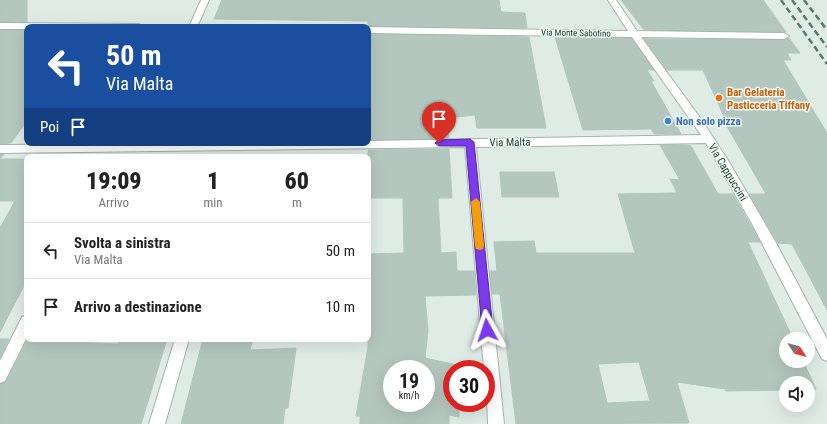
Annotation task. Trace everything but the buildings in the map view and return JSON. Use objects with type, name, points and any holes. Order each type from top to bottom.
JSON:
[{"type":"street","points":[[194,24],[205,0]]},
{"type":"street","name":"Via Cappuccini","points":[[612,0],[633,33],[708,139],[747,202],[827,354]]},
{"type":"street","points":[[0,26],[24,26]]},
{"type":"street","name":"Via Monte Sabotino","points":[[371,30],[784,36]]},
{"type":"street","name":"Via Malta","points":[[0,149],[20,148],[111,152],[236,152],[470,142],[708,139]]},
{"type":"street","points":[[20,148],[24,142]]},
{"type":"street","points":[[470,142],[496,424]]},
{"type":"street","points":[[0,376],[24,328]]},
{"type":"street","points":[[157,424],[181,342]]},
{"type":"railway","points":[[781,0],[827,64]]},
{"type":"railway","points":[[792,0],[827,47]]},
{"type":"railway","points":[[804,0],[827,30]]},
{"type":"slow traffic","points":[[476,202],[480,246]]},
{"type":"place","name":"Bar Gelateria Pasticceria Tiffany","points":[[719,98]]},
{"type":"place","name":"Non solo pizza","points":[[668,121]]},
{"type":"route","points":[[439,143],[470,142],[487,330]]}]
